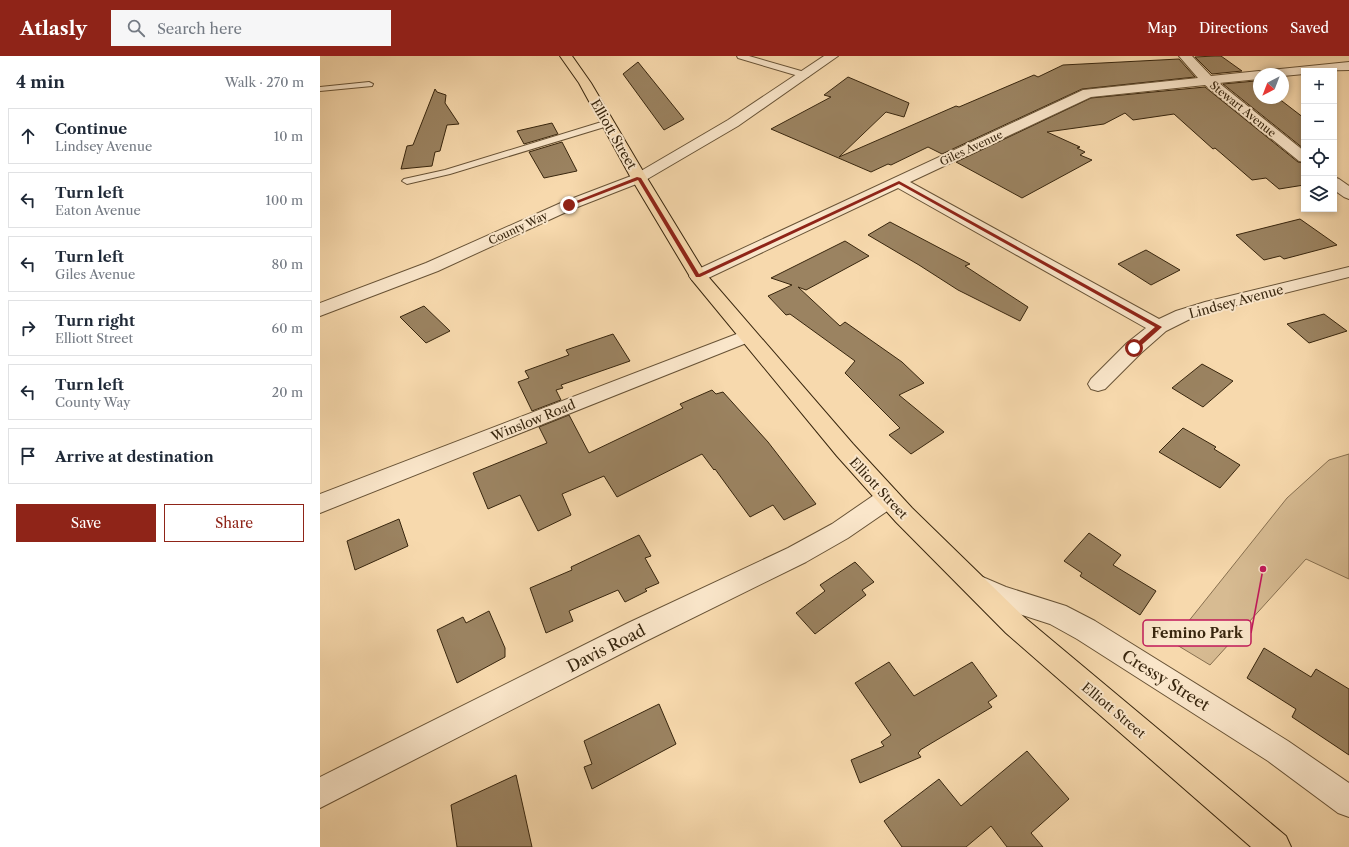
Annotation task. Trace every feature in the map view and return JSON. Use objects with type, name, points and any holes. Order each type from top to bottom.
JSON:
[{"type":"main road","name":"Elliott Street","points":[[566,56],[585,83],[639,178],[698,276],[747,336],[888,498],[970,582],[1043,649],[1275,847]]},
{"type":"street","name":"County Way","points":[[320,310],[432,267],[569,205],[639,178],[733,123],[832,56]]},
{"type":"street","name":"Stewart Avenue","points":[[1184,56],[1207,80],[1301,156]]},
{"type":"street","points":[[1289,72],[1349,66]]},
{"type":"street","name":"Giles Avenue","points":[[698,276],[1088,93],[1253,76]]},
{"type":"street","points":[[899,182],[1159,327]]},
{"type":"street","points":[[1337,184],[1349,194]]},
{"type":"street","name":"Lindsey Avenue","points":[[1098,384],[1134,348],[1159,327],[1183,315],[1212,306],[1349,272]]},
{"type":"street","name":"Winslow Road","points":[[320,504],[747,336]]},
{"type":"street","name":"Davis Road","points":[[320,793],[637,632],[797,555],[840,531],[888,498]]},
{"type":"street","name":"Cressy Street","points":[[970,582],[1000,597],[1057,614],[1092,634],[1278,751],[1349,802]]},
{"type":"lane","points":[[742,56],[805,75]]},
{"type":"lane","points":[[320,89],[369,84]]},
{"type":"lane","points":[[407,181],[447,172],[608,123]]},
{"type":"shaded area","points":[[1349,454],[1349,579],[1306,559],[1210,665],[1172,642],[1287,498],[1329,460]]},
{"type":"building","points":[[1221,56],[1242,71],[1212,74],[1195,57]]},
{"type":"building","points":[[1179,59],[1195,77],[1082,89],[942,154],[928,147],[891,165],[888,164],[871,172],[771,129],[831,97],[824,95],[848,77],[909,103],[904,117],[886,112],[839,157],[956,106],[959,107],[1034,75],[1038,77],[1063,65]]},
{"type":"building","points":[[638,62],[684,119],[664,130],[623,74]]},
{"type":"building","points":[[1253,81],[1253,104],[1286,104],[1301,116],[1301,147],[1223,84]]},
{"type":"building","points":[[1205,87],[1298,162],[1301,162],[1301,185],[1279,189],[1266,178],[1252,180],[1215,148],[1213,149],[1174,114],[1133,120],[1125,113],[1104,124],[1047,132],[1080,147],[1077,148],[1085,152],[1080,155],[1092,160],[1022,198],[956,162],[1091,98]]},
{"type":"building","points":[[435,89],[437,92],[446,95],[445,103],[459,124],[447,125],[440,151],[435,152],[432,166],[401,169],[407,146],[413,145]]},
{"type":"building","points":[[552,123],[558,134],[524,144],[517,131]]},
{"type":"building","points":[[562,142],[577,171],[544,178],[529,152]]},
{"type":"building","points":[[1300,219],[1337,245],[1284,259],[1280,256],[1264,260],[1236,235]]},
{"type":"building","points":[[890,222],[970,264],[965,266],[1028,307],[1020,321],[958,290],[868,235]]},
{"type":"building","points":[[845,241],[869,256],[806,290],[798,287],[840,326],[845,322],[902,362],[924,383],[899,395],[944,432],[911,454],[889,435],[900,428],[845,373],[855,361],[790,314],[786,315],[768,296],[792,285],[771,278]]},
{"type":"building","points":[[1146,250],[1180,270],[1151,285],[1118,264]]},
{"type":"building","points":[[424,306],[450,331],[426,343],[400,317]]},
{"type":"building","points":[[1324,314],[1347,331],[1309,343],[1287,324]]},
{"type":"building","points":[[613,334],[630,361],[561,385],[563,388],[556,390],[561,400],[532,411],[518,382],[529,378],[525,371],[569,355],[566,350]]},
{"type":"building","points":[[1202,364],[1233,381],[1203,407],[1172,388]]},
{"type":"building","points":[[712,390],[716,394],[723,392],[768,442],[816,504],[784,520],[773,505],[750,517],[715,469],[714,470],[702,454],[617,497],[604,476],[562,494],[571,515],[538,531],[520,495],[488,509],[473,473],[547,443],[539,427],[569,415],[589,453],[683,408],[680,404]]},
{"type":"building","points":[[1183,428],[1216,447],[1214,449],[1240,465],[1220,488],[1159,452]]},
{"type":"building","points":[[399,519],[408,546],[355,570],[347,541]]},
{"type":"building","points":[[1089,533],[1121,555],[1113,565],[1156,591],[1140,615],[1080,576],[1082,573],[1064,561]]},
{"type":"building","points":[[639,535],[651,556],[645,558],[659,583],[645,589],[647,591],[625,602],[618,590],[569,611],[573,621],[546,633],[530,588],[572,570],[571,567]]},
{"type":"building","points":[[855,562],[874,582],[862,590],[866,595],[815,634],[796,613],[825,591],[820,585]]},
{"type":"building","points":[[489,611],[505,648],[505,657],[457,683],[437,630],[463,617],[466,623]]},
{"type":"building","points":[[1264,648],[1311,677],[1316,669],[1349,689],[1349,755],[1292,717],[1296,709],[1247,678]]},
{"type":"building","points":[[889,662],[914,696],[972,662],[997,696],[988,702],[992,707],[920,750],[918,753],[921,757],[860,783],[851,760],[884,746],[881,742],[891,735],[855,683]]},
{"type":"building","points":[[659,704],[676,744],[592,789],[584,767],[592,764],[584,741]]},
{"type":"building","points":[[1027,751],[1069,799],[1031,833],[1043,847],[1007,847],[991,826],[966,847],[902,847],[884,821],[939,779],[961,806]]},
{"type":"building","points":[[516,775],[532,847],[457,847],[451,805]]},
{"type":"place","name":"Femino Park","points":[[1263,569]]},
{"type":"route","points":[[569,205],[639,178],[676,242],[698,276],[899,182],[1159,327],[1134,348]]}]
